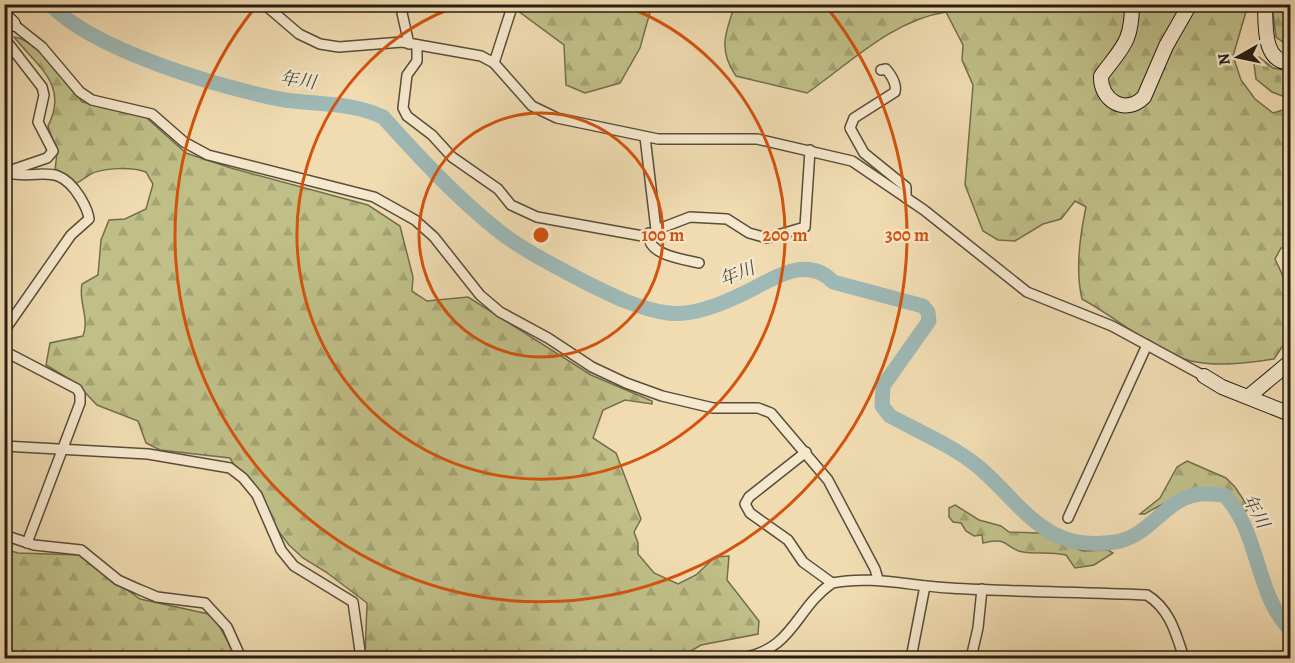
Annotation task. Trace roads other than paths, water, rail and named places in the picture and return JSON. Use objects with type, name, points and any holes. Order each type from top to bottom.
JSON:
[{"type":"street","points":[[264,4],[299,34],[320,44],[339,47],[389,42],[476,54],[494,63],[526,100],[541,112],[645,137],[757,139],[852,161],[906,198],[1027,292],[1091,317],[1204,376],[1290,414]]},
{"type":"street","points":[[400,4],[417,61],[406,75],[403,108],[407,116],[432,135],[452,157],[498,189],[511,205],[537,217],[648,237]]},
{"type":"street","points":[[494,63],[513,4]]},
{"type":"street","points":[[1132,4],[1128,40],[1118,57],[1101,76],[1106,95],[1124,106],[1138,102],[1144,97],[1166,46],[1190,4]]},
{"type":"street","points":[[1265,4],[1267,41],[1278,59],[1290,63]]},
{"type":"street","points":[[9,20],[42,47],[80,92],[92,100],[152,114],[184,142],[207,155],[374,197],[416,220],[434,237],[480,295],[500,312],[548,338],[592,367],[662,396],[713,408],[758,408],[771,413],[806,452],[840,499],[878,579]]},
{"type":"street","points":[[4,38],[42,87],[44,95],[38,122],[53,151],[47,158],[4,172]]},
{"type":"street","points":[[881,70],[886,69],[889,73],[895,85],[894,92],[854,118],[850,128],[864,153],[906,187],[906,198]]},
{"type":"street","points":[[645,137],[656,230]]},
{"type":"street","points":[[648,237],[656,230],[690,217],[727,219],[749,233],[767,238],[805,227],[810,150]]},
{"type":"street","points":[[4,172],[16,176],[51,174],[70,181],[88,211],[90,219],[71,235],[4,331]]},
{"type":"street","points":[[648,237],[654,249],[699,263]]},
{"type":"street","points":[[1068,518],[1147,345]]},
{"type":"street","points":[[4,351],[77,389],[80,394],[80,403],[27,543]]},
{"type":"street","points":[[1248,397],[1290,362]]},
{"type":"street","points":[[4,446],[148,454],[230,468],[243,478],[257,495],[281,550],[294,566],[353,602],[361,658]]},
{"type":"street","points":[[806,452],[749,497],[745,504],[750,513],[788,540],[803,562],[832,583],[878,579],[925,586],[1147,595],[1154,600],[1174,626],[1184,658]]},
{"type":"street","points":[[4,535],[27,543],[81,550],[118,580],[138,589],[157,597],[205,603],[227,627],[241,658]]},
{"type":"street","points":[[740,658],[762,654],[780,643],[832,583]]},
{"type":"street","points":[[911,658],[925,586]]},
{"type":"street","points":[[971,658],[978,628],[982,589]]},
{"type":"waterway","name":"年川","points":[[50,4],[70,21],[96,37],[127,52],[195,77],[259,95],[347,106],[383,117],[454,192],[500,232],[554,266],[636,305],[668,313],[686,313],[713,306],[786,273],[811,270],[822,273],[833,282],[923,306],[928,312],[929,321],[883,386],[882,406],[890,416],[971,461],[1038,524],[1071,541],[1091,544],[1127,539],[1189,496],[1224,495],[1245,526],[1270,599],[1290,629]]}]
